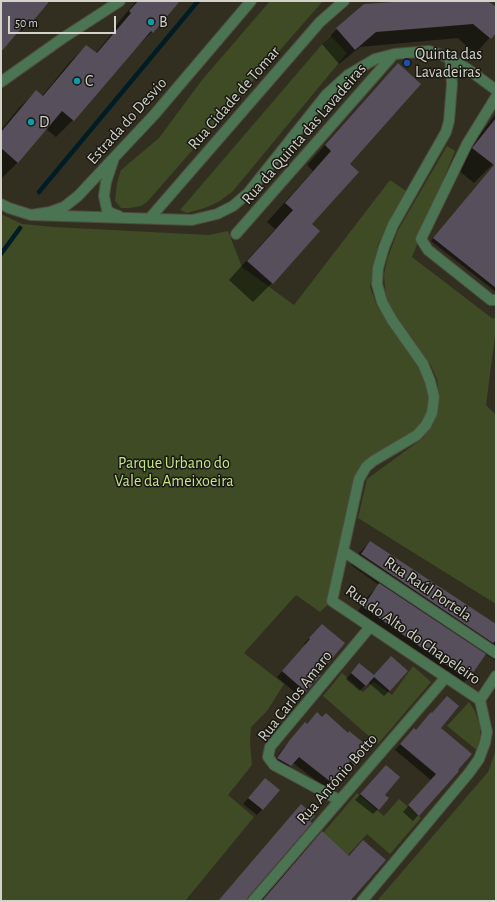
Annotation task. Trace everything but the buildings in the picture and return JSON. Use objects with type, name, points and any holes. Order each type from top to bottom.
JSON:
[{"type":"street","points":[[1,82],[63,38],[120,1]]},
{"type":"street","name":"Estrada do Desvio","points":[[1,204],[31,215],[50,212],[64,207],[78,196],[154,115],[251,1]]},
{"type":"street","name":"Rua Cidade de Tomar","points":[[150,218],[320,22],[344,1]]},
{"type":"street","points":[[31,215],[192,220],[217,214],[233,206],[248,193],[326,95],[348,74],[375,59],[394,54],[429,51],[450,58],[470,70],[496,90]]},
{"type":"street","name":"Rua da Quinta das Lavadeiras","points":[[236,234],[394,54]]},
{"type":"street","name":"Rua do Alto do Chapeleiro","points":[[362,901],[469,773],[479,759],[485,743],[487,732],[480,700],[332,601],[359,479],[366,467],[373,461],[417,435],[426,425],[432,413],[434,397],[423,364],[392,320],[382,302],[377,284],[378,268],[384,247],[393,225],[446,132],[449,121],[452,84],[450,58]]},
{"type":"street","points":[[496,97],[467,144],[421,239],[428,250],[491,300],[496,300]]},
{"type":"street","points":[[114,158],[104,190],[105,204],[107,210],[111,213],[125,217]]},
{"type":"street","name":"Rua Raúl Portela","points":[[343,551],[496,653]]},
{"type":"street","name":"Rua Carlos Amaro","points":[[339,800],[274,765],[268,757],[270,747],[370,627]]},
{"type":"street","points":[[480,700],[496,676]]},
{"type":"street","name":"Rua António Botto","points":[[253,901],[446,677]]},
{"type":"green space","points":[[270,1],[323,1],[147,202],[141,206],[121,208],[115,201],[117,183],[121,170],[159,138],[202,80]]},
{"type":"green space","points":[[330,35],[347,53],[233,191],[220,201],[205,208],[187,213],[180,210]]},
{"type":"green space","points":[[447,146],[455,151],[412,257],[493,319],[496,316],[496,328],[486,405],[496,415],[496,604],[358,518],[367,479],[423,438],[436,417],[439,394],[437,379],[430,364],[394,315],[386,299],[384,274],[388,257],[398,230]]},
{"type":"green space","name":"Parque Urbano do Vale da Ameixoeira","points":[[390,180],[406,191],[378,244],[370,287],[377,306],[416,364],[423,364],[430,381],[426,425],[366,467],[332,601],[320,612],[296,595],[244,653],[284,684],[267,711],[251,727],[250,742],[252,765],[228,795],[254,817],[185,901],[1,901],[1,214],[22,224],[54,227],[209,235],[228,231],[242,267],[294,305]]},
{"type":"green space","points":[[413,666],[431,682],[378,744],[323,696],[342,673],[363,692],[374,682],[392,695]]},
{"type":"green space","points":[[469,702],[475,711],[480,726],[480,746],[478,751],[447,726]]},
{"type":"green space","points":[[496,750],[496,901],[377,901],[488,772]]},
{"type":"green space","points":[[357,793],[384,816],[399,799],[421,818],[390,854],[367,834],[348,855],[323,833]]},
{"type":"waterway","points":[[39,192],[198,1]]},
{"type":"waterway","points":[[1,254],[20,228]]},
{"type":"place","name":"B","points":[[151,22]]},
{"type":"place","name":"Quinta das Lavadeiras","points":[[407,63]]},
{"type":"place","name":"C","points":[[77,81]]},
{"type":"place","name":"D","points":[[31,122]]}]
